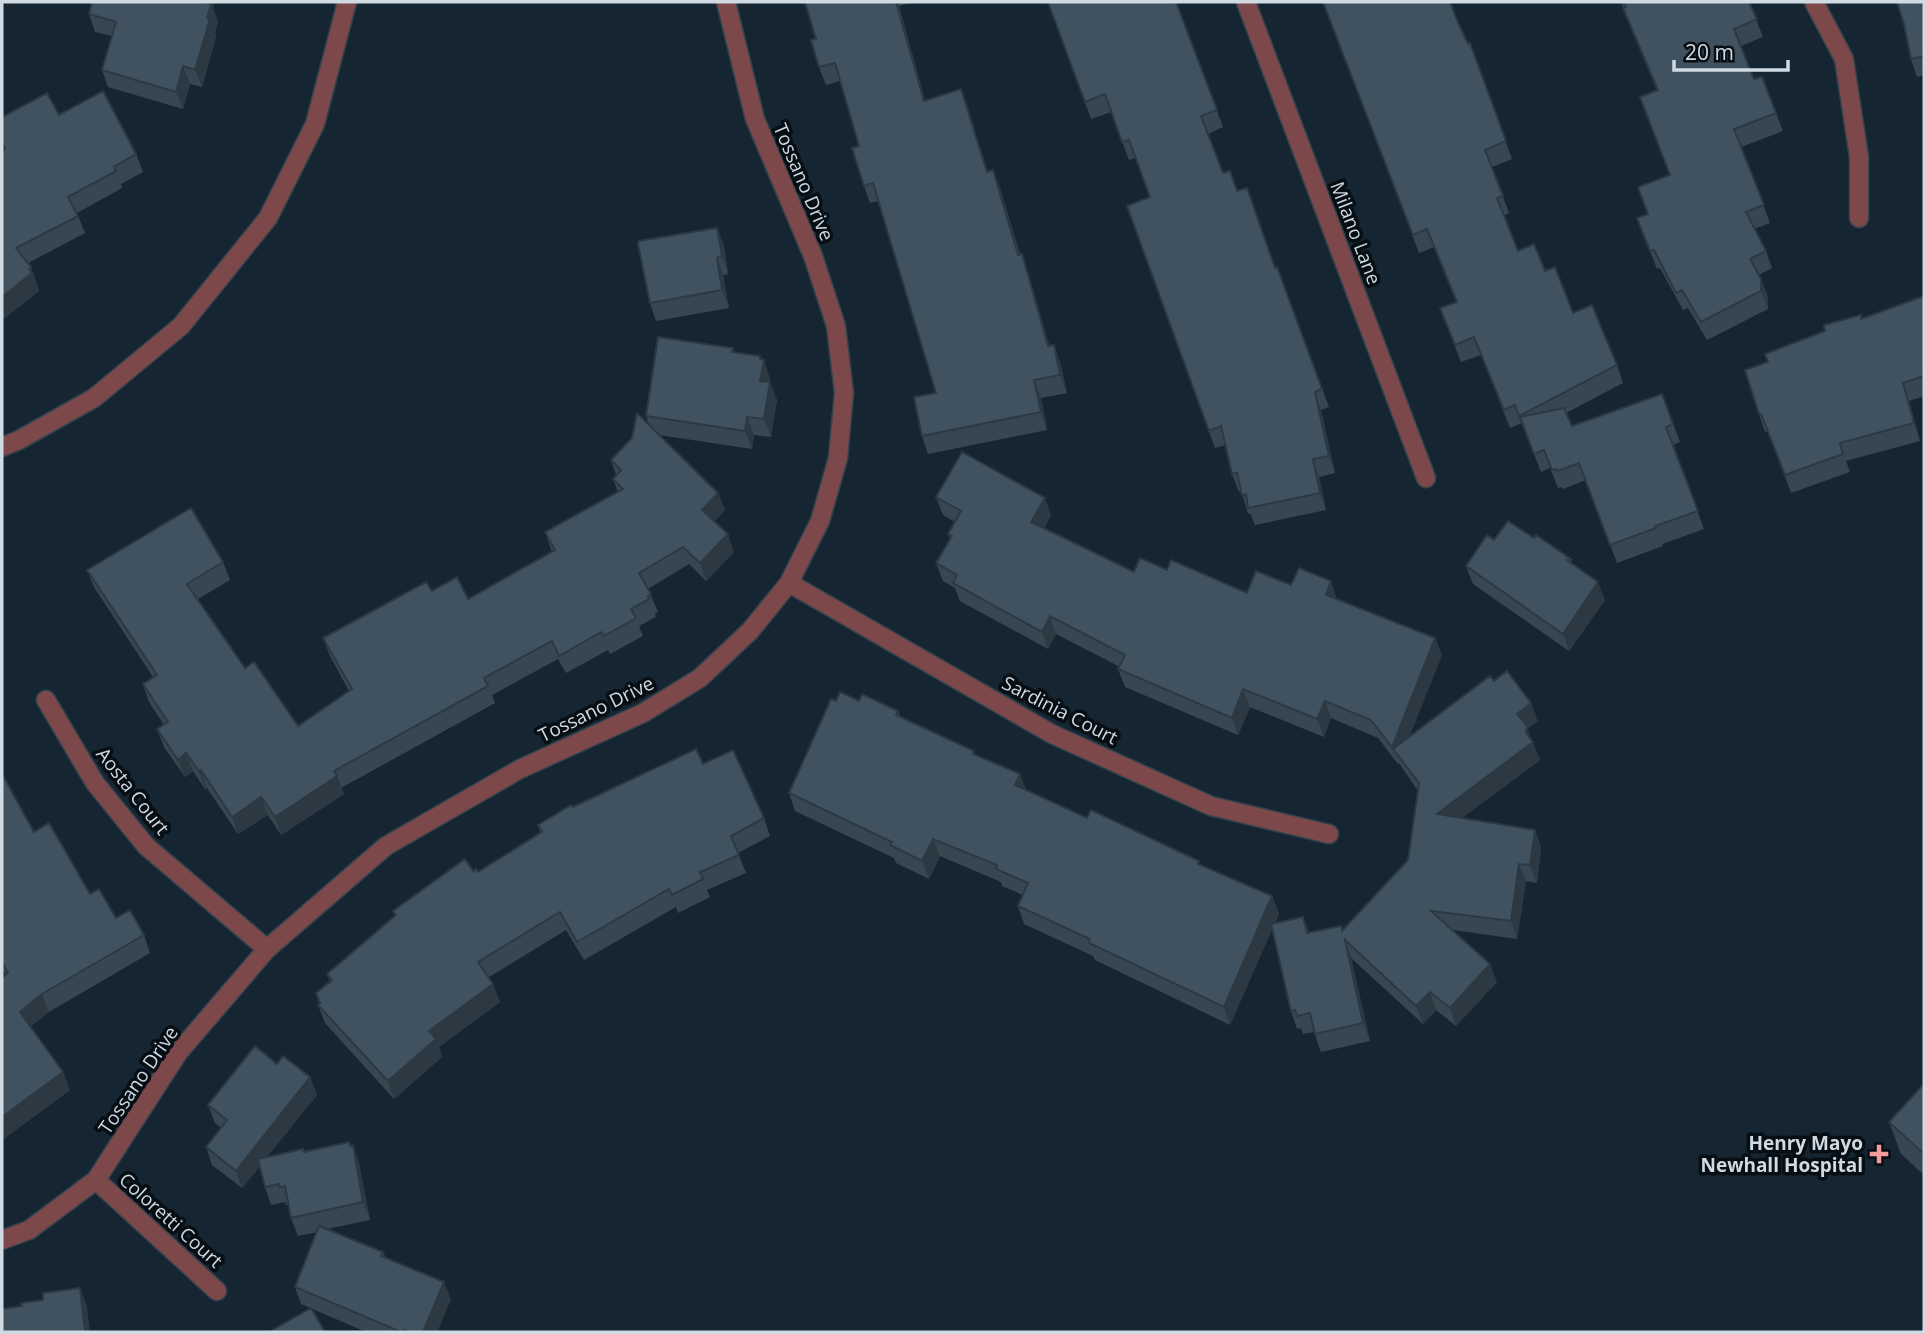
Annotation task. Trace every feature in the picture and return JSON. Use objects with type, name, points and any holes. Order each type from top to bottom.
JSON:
[{"type":"street","points":[[2,447],[94,398],[181,326],[268,218],[315,124],[347,2]]},
{"type":"street","name":"Tossano Drive","points":[[2,1240],[29,1230],[96,1180],[178,1053],[267,949],[386,846],[520,769],[643,713],[700,678],[750,631],[789,583],[820,521],[838,458],[844,393],[836,326],[813,256],[755,119],[726,2]]},
{"type":"street","name":"Milano Lane","points":[[1246,2],[1426,478]]},
{"type":"street","points":[[1814,2],[1844,59],[1859,157],[1859,218]]},
{"type":"street","name":"Sardinia Court","points":[[789,583],[1052,734],[1211,806],[1329,834]]},
{"type":"street","name":"Aosta Court","points":[[46,700],[95,783],[146,846],[267,949]]},
{"type":"street","name":"Coloretti Court","points":[[96,1180],[217,1291]]},
{"type":"building","points":[[92,2],[211,4],[207,18],[210,19],[195,70],[183,66],[176,92],[102,70],[116,22],[89,14]]},
{"type":"building","points":[[805,2],[896,2],[924,101],[961,89],[987,172],[993,170],[1018,255],[1022,254],[1048,346],[1054,345],[1060,375],[1034,380],[1041,412],[922,436],[914,397],[936,393],[873,183],[864,186],[852,148],[859,146],[835,63],[819,67],[811,40],[816,39]]},
{"type":"building","points":[[1048,2],[1176,2],[1217,110],[1201,116],[1223,173],[1230,171],[1237,191],[1247,188],[1322,389],[1315,392],[1329,456],[1313,459],[1320,493],[1248,508],[1246,494],[1242,496],[1237,473],[1232,474],[1221,426],[1209,431],[1127,206],[1150,197],[1129,140],[1122,142],[1105,94],[1085,102]]},
{"type":"building","points":[[1323,2],[1450,2],[1468,44],[1470,43],[1506,141],[1485,150],[1503,196],[1497,198],[1518,251],[1534,244],[1545,271],[1555,267],[1573,313],[1592,305],[1617,365],[1519,416],[1515,405],[1504,410],[1474,337],[1455,345],[1440,308],[1457,302],[1427,229],[1413,235]]},
{"type":"building","points":[[1623,2],[1749,2],[1757,19],[1734,29],[1754,79],[1762,77],[1776,113],[1734,129],[1764,205],[1746,212],[1766,251],[1750,259],[1761,279],[1761,291],[1701,322],[1682,290],[1676,293],[1654,250],[1650,251],[1637,218],[1648,214],[1638,187],[1670,175],[1640,97],[1658,90],[1623,8],[1626,7]]},
{"type":"building","points":[[1897,2],[1924,2],[1924,56],[1911,59]]},
{"type":"building","points":[[103,91],[136,154],[114,167],[116,171],[68,197],[78,216],[16,248],[31,267],[29,269],[32,273],[2,297],[2,152],[5,149],[2,142],[2,117],[47,93],[59,115]]},
{"type":"building","points":[[717,228],[722,256],[717,258],[722,290],[650,303],[639,241]]},
{"type":"building","points":[[1924,296],[1924,376],[1903,383],[1914,423],[1840,443],[1843,454],[1785,475],[1759,414],[1745,370],[1768,362],[1765,354],[1825,331],[1824,325],[1861,315],[1861,319]]},
{"type":"building","points":[[658,337],[733,348],[732,352],[760,356],[760,359],[764,360],[760,381],[770,382],[764,419],[747,417],[745,431],[646,416]]},
{"type":"building","points":[[1662,394],[1673,424],[1666,427],[1698,511],[1610,545],[1579,463],[1557,471],[1552,470],[1544,450],[1534,454],[1520,417],[1564,408],[1572,426]]},
{"type":"building","points":[[637,413],[718,493],[702,510],[728,534],[700,563],[683,547],[639,573],[651,594],[649,599],[631,609],[636,618],[604,636],[601,632],[559,656],[552,641],[484,678],[488,686],[334,771],[337,776],[275,817],[261,797],[232,817],[201,770],[199,771],[186,753],[178,760],[157,729],[168,722],[143,684],[157,675],[87,570],[191,508],[223,562],[187,584],[245,668],[254,662],[298,726],[352,689],[323,638],[426,582],[432,591],[457,577],[468,599],[555,550],[545,532],[623,489],[613,479],[621,470],[611,460],[632,438]]},
{"type":"building","points":[[962,452],[1045,498],[1031,522],[1134,572],[1140,558],[1167,570],[1171,560],[1247,593],[1256,571],[1291,585],[1299,568],[1331,581],[1326,595],[1435,638],[1392,747],[1371,720],[1325,701],[1317,719],[1243,689],[1232,718],[1118,669],[1125,655],[1050,616],[1042,632],[953,583],[957,575],[936,563],[952,536],[948,534],[961,511],[936,497]]},
{"type":"building","points":[[1508,521],[1534,538],[1536,535],[1598,582],[1563,634],[1466,566],[1487,535],[1494,540]]},
{"type":"building","points":[[1507,671],[1531,703],[1517,714],[1527,726],[1526,733],[1533,742],[1437,814],[1535,830],[1530,865],[1519,864],[1511,921],[1431,911],[1490,964],[1450,1008],[1430,992],[1416,1006],[1345,940],[1363,1023],[1315,1034],[1310,1013],[1297,1016],[1295,1010],[1291,1011],[1271,924],[1303,917],[1307,933],[1341,926],[1342,931],[1408,860],[1419,783],[1393,749],[1490,676],[1494,681]]},
{"type":"building","points":[[840,692],[859,701],[862,694],[898,711],[896,715],[974,751],[973,754],[1020,774],[1015,785],[1087,818],[1091,810],[1199,861],[1198,864],[1272,896],[1224,1007],[1018,906],[1028,883],[996,869],[997,865],[933,839],[922,861],[890,845],[892,842],[789,793],[831,699],[836,701]]},
{"type":"building","points":[[696,749],[703,764],[733,750],[764,818],[731,836],[739,855],[700,872],[703,879],[672,895],[669,889],[577,942],[560,912],[478,962],[493,984],[429,1031],[436,1039],[388,1081],[318,1005],[320,1003],[316,993],[332,980],[327,974],[396,915],[393,911],[465,859],[473,871],[476,869],[478,872],[542,832],[538,825],[571,805],[573,807]]},
{"type":"building","points":[[2,774],[34,832],[49,823],[90,894],[99,889],[116,918],[130,910],[144,935],[42,994],[20,1012],[63,1072],[2,1117],[2,978],[8,973],[2,962]]},
{"type":"building","points":[[255,1046],[277,1064],[283,1056],[310,1077],[236,1171],[206,1147],[227,1120],[208,1105]]},
{"type":"building","points":[[1922,1086],[1924,1087],[1924,1154],[1889,1122]]},
{"type":"building","points":[[349,1142],[350,1146],[353,1145],[363,1202],[291,1218],[285,1186],[280,1188],[279,1184],[265,1187],[258,1159]]},
{"type":"building","points":[[319,1226],[383,1252],[381,1256],[444,1282],[423,1332],[401,1332],[295,1287]]},
{"type":"building","points":[[80,1288],[85,1332],[2,1332],[2,1309],[43,1300],[43,1293]]},
{"type":"building","points":[[311,1308],[325,1332],[269,1332]]},
{"type":"place","name":"Henry Mayo Newhall Hospital","points":[[1879,1154]]}]
